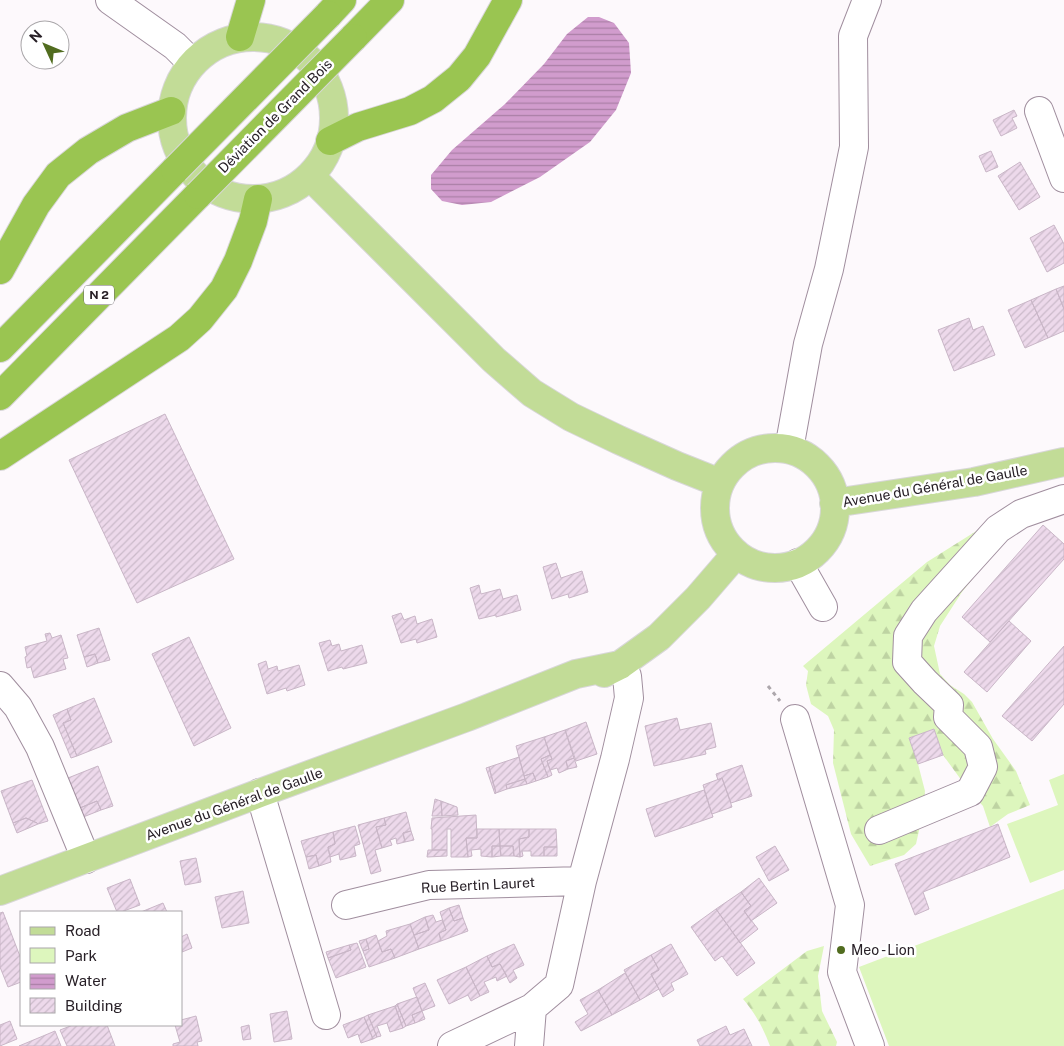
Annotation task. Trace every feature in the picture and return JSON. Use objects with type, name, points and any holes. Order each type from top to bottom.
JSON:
[{"type":"highway","points":[[240,37],[250,0]]},
{"type":"highway","name":"Déviation de Grand Bois","points":[[0,396],[390,0]]},
{"type":"highway","points":[[330,141],[358,127],[410,111],[433,99],[459,78],[477,56],[508,0]]},
{"type":"highway","name":"N 2","points":[[0,348],[335,7]]},
{"type":"highway","points":[[0,270],[36,206],[58,175],[88,151],[127,128],[171,111]]},
{"type":"highway","points":[[0,456],[179,338],[200,319],[224,289],[238,261],[253,221],[258,199]]},
{"type":"main road","points":[[240,37],[277,40],[309,58],[329,89],[334,125],[322,161],[310,176],[295,187],[277,196],[258,199],[231,196],[205,184],[186,164],[174,139],[171,111],[175,94],[182,78],[192,63],[206,51],[222,42],[240,37]]},
{"type":"main road","points":[[310,176],[494,360],[532,393],[571,417],[619,440],[720,483]]},
{"type":"main road","points":[[773,448],[790,450],[806,457],[820,469],[830,485],[834,503],[834,518],[829,532],[821,545],[811,555],[798,563],[786,567],[772,568],[759,566],[736,554],[725,542],[718,529],[715,513],[720,483],[729,469],[741,458],[756,451],[773,448]]},
{"type":"main road","name":"Avenue du Général de Gaulle","points":[[834,503],[974,482],[1064,462]]},
{"type":"main road","name":"Avenue du Général de Gaulle","points":[[0,891],[467,717],[576,674],[620,665],[659,637],[698,598],[736,554]]},
{"type":"street","points":[[110,0],[175,46],[192,63]]},
{"type":"street","points":[[790,450],[808,344],[829,269],[854,147],[853,36],[867,0]]},
{"type":"street","points":[[1039,111],[1064,178]]},
{"type":"street","points":[[879,830],[970,792],[983,767],[978,747],[948,717],[949,705],[907,662],[908,636],[924,611],[998,529],[1021,514],[1064,499]]},
{"type":"street","points":[[798,563],[823,607]]},
{"type":"street","points":[[452,1046],[532,1008],[560,985],[582,881],[615,759],[628,698],[627,676],[620,665]]},
{"type":"street","points":[[0,686],[18,707],[40,747],[86,859]]},
{"type":"street","points":[[795,719],[850,905],[842,972],[870,1046]]},
{"type":"street","points":[[260,793],[326,1015]]},
{"type":"street","name":"Rue Bertin Lauret","points":[[346,905],[429,885],[582,881]]},
{"type":"street","points":[[529,1046],[532,1008]]},
{"type":"green space","points":[[997,518],[1015,532],[987,561],[962,592],[940,626],[934,646],[940,674],[950,685],[972,702],[993,739],[1016,771],[1030,805],[1008,814],[990,827],[983,806],[970,792],[943,755],[934,729],[909,738],[925,791],[916,844],[904,855],[870,866],[851,834],[833,763],[834,730],[828,716],[811,704],[806,685],[808,671],[803,666],[927,562]]},
{"type":"green space","points":[[1064,774],[1064,870],[1030,883],[1007,824],[1058,805],[1049,780]]},
{"type":"green space","points":[[1064,889],[1064,1046],[889,1046],[859,967]]},
{"type":"green space","points":[[824,946],[818,976],[822,1011],[837,1042],[836,1046],[770,1046],[759,1021],[743,999],[807,951]]},
{"type":"water","points":[[588,17],[599,17],[614,23],[629,43],[631,73],[616,110],[590,142],[540,177],[491,202],[462,205],[442,201],[431,189],[431,175],[452,150],[505,104],[544,64],[567,34]]},
{"type":"building","points":[[1014,110],[1017,116],[1012,118],[1017,128],[1001,136],[993,120]]},
{"type":"building","points":[[991,151],[998,167],[986,172],[979,156]]},
{"type":"building","points":[[1020,162],[1040,197],[1019,210],[998,176]]},
{"type":"building","points":[[1054,225],[1064,244],[1064,263],[1047,272],[1030,238]]},
{"type":"building","points":[[1064,286],[1064,309],[1056,289]]},
{"type":"building","points":[[1056,289],[1064,309],[1064,331],[1048,338],[1031,300]]},
{"type":"building","points":[[1031,300],[1048,338],[1025,348],[1008,310]]},
{"type":"building","points":[[969,318],[973,330],[983,326],[995,355],[954,371],[938,330]]},
{"type":"building","points":[[165,414],[234,559],[137,603],[69,460]]},
{"type":"building","points":[[1043,525],[1064,544],[1064,559],[990,642],[962,617]]},
{"type":"building","points":[[556,563],[561,578],[582,571],[588,592],[569,598],[568,594],[552,599],[543,567]]},
{"type":"building","points":[[479,585],[481,594],[500,589],[503,599],[517,595],[521,610],[496,617],[496,615],[479,619],[470,588]]},
{"type":"building","points":[[401,613],[404,620],[415,616],[417,624],[432,619],[437,637],[417,643],[416,639],[401,643],[392,616]]},
{"type":"building","points":[[1009,621],[1031,641],[987,692],[964,672]]},
{"type":"building","points":[[99,628],[110,660],[98,663],[95,654],[84,657],[77,635]]},
{"type":"building","points":[[50,633],[52,638],[61,635],[68,658],[63,659],[66,669],[34,678],[31,667],[27,668],[25,647],[47,641],[45,634]]},
{"type":"building","points":[[189,637],[231,728],[194,746],[152,654]]},
{"type":"building","points":[[330,640],[332,646],[339,644],[341,651],[362,645],[367,663],[328,671],[319,643]]},
{"type":"building","points":[[1064,646],[1064,704],[1032,741],[1002,716]]},
{"type":"building","points":[[95,654],[98,663],[87,667],[84,657]]},
{"type":"building","points":[[266,661],[268,669],[277,666],[278,671],[299,665],[305,685],[287,691],[286,688],[267,694],[258,664]]},
{"type":"building","points":[[94,698],[112,742],[77,756],[63,723],[71,720],[67,709]]},
{"type":"building","points":[[67,709],[71,720],[63,723],[77,756],[71,758],[53,715]]},
{"type":"building","points":[[677,718],[680,730],[711,723],[716,747],[705,750],[706,754],[654,766],[645,726]]},
{"type":"building","points":[[586,722],[597,754],[576,761],[565,730]]},
{"type":"building","points":[[934,729],[943,755],[918,764],[909,738]]},
{"type":"building","points":[[565,730],[574,758],[566,761],[568,769],[559,773],[557,768],[550,770],[547,761],[552,759],[544,737]]},
{"type":"building","points":[[544,737],[550,755],[541,759],[548,777],[536,781],[533,773],[524,776],[516,746]]},
{"type":"building","points":[[550,755],[552,759],[547,761],[552,775],[548,777],[541,759]]},
{"type":"building","points":[[519,757],[525,779],[506,785],[507,789],[496,793],[489,767]]},
{"type":"building","points":[[574,758],[577,767],[568,769],[566,761]]},
{"type":"building","points":[[742,765],[752,796],[731,803],[722,778],[718,780],[716,774]]},
{"type":"building","points":[[98,766],[113,806],[101,810],[97,801],[70,812],[58,782]]},
{"type":"building","points":[[489,767],[496,793],[495,794],[486,768]]},
{"type":"building","points":[[533,773],[536,781],[527,784],[524,776]]},
{"type":"building","points":[[722,778],[732,807],[712,814],[703,785]]},
{"type":"building","points":[[525,779],[527,784],[507,789],[506,785]]},
{"type":"building","points":[[32,780],[48,821],[38,824],[26,818],[13,823],[1,791]]},
{"type":"building","points":[[704,790],[713,817],[655,837],[646,809]]},
{"type":"building","points":[[435,799],[441,801],[442,816],[432,816]]},
{"type":"building","points":[[97,801],[101,810],[73,821],[70,812]]},
{"type":"building","points":[[441,801],[457,807],[458,815],[442,816]]},
{"type":"building","points":[[406,812],[411,831],[403,833],[405,842],[397,844],[396,838],[390,840],[392,845],[382,848],[376,827],[386,825],[384,818]]},
{"type":"building","points":[[476,815],[477,838],[466,838],[468,857],[451,857],[451,829],[447,829],[447,850],[432,850],[432,818]]},
{"type":"building","points":[[26,818],[38,824],[17,833],[13,823]]},
{"type":"building","points":[[384,818],[386,825],[376,827],[382,848],[375,850],[381,871],[371,874],[358,825]]},
{"type":"building","points":[[998,824],[1010,857],[923,892],[929,909],[915,915],[895,864]]},
{"type":"building","points":[[355,826],[360,844],[354,846],[356,856],[340,860],[339,854],[330,857],[328,847],[335,844],[333,832]]},
{"type":"building","points":[[477,829],[499,829],[500,846],[492,846],[492,857],[481,856],[481,849],[471,850],[472,856],[468,857],[466,838],[477,838]]},
{"type":"building","points":[[499,829],[529,829],[529,837],[519,839],[520,857],[514,856],[513,846],[500,846]]},
{"type":"building","points":[[529,829],[556,829],[557,847],[544,847],[544,856],[531,856],[531,851],[522,851],[523,856],[520,857],[519,839],[529,837]]},
{"type":"building","points":[[411,831],[414,840],[405,842],[403,833]]},
{"type":"building","points":[[333,832],[335,844],[328,847],[331,862],[319,866],[316,855],[306,857],[301,841]]},
{"type":"building","points":[[492,846],[500,846],[501,856],[492,857]]},
{"type":"building","points":[[500,846],[513,846],[514,856],[501,856]]},
{"type":"building","points":[[775,846],[789,870],[769,881],[756,857]]},
{"type":"building","points":[[544,847],[557,847],[557,856],[544,856]]},
{"type":"building","points":[[428,850],[447,850],[447,856],[427,857]]},
{"type":"building","points":[[316,855],[319,866],[309,869],[306,857]]},
{"type":"building","points":[[196,858],[201,882],[185,885],[180,861]]},
{"type":"building","points":[[759,878],[777,903],[751,921],[744,911],[751,906],[741,892]]},
{"type":"building","points":[[130,879],[140,905],[124,911],[117,911],[107,888]]},
{"type":"building","points":[[243,891],[249,923],[222,928],[215,897]]},
{"type":"building","points":[[741,892],[751,906],[744,911],[758,929],[740,943],[716,909]]},
{"type":"building","points":[[163,903],[167,911],[143,911]]},
{"type":"building","points":[[459,905],[463,918],[454,921],[449,908]]},
{"type":"building","points":[[449,908],[454,921],[463,918],[468,931],[441,941],[439,933],[446,930],[440,912]]},
{"type":"building","points":[[716,909],[755,963],[737,976],[722,956],[715,961],[691,927]]},
{"type":"building","points":[[3,912],[20,956],[20,982],[8,987],[0,967],[0,913]]},
{"type":"building","points":[[433,915],[436,922],[442,920],[446,930],[439,933],[441,941],[419,949],[414,935],[429,930],[425,917]]},
{"type":"building","points":[[425,917],[429,930],[414,935],[410,924]]},
{"type":"building","points":[[410,924],[419,949],[395,958],[391,949],[382,952],[378,941],[387,936],[386,931]]},
{"type":"building","points":[[187,934],[192,948],[182,952],[182,936]]},
{"type":"building","points":[[376,935],[382,952],[391,949],[395,958],[369,967],[363,951],[369,949],[366,939]]},
{"type":"building","points":[[366,939],[369,949],[363,951],[359,941]]},
{"type":"building","points":[[357,943],[366,967],[336,978],[328,958],[351,950],[349,945]]},
{"type":"building","points":[[514,944],[524,965],[513,970],[517,978],[510,983],[500,964],[492,967],[487,956]]},
{"type":"building","points":[[671,944],[688,974],[671,983],[674,990],[663,997],[651,974],[659,970],[651,955]]},
{"type":"building","points":[[349,945],[351,950],[328,958],[326,952]]},
{"type":"building","points":[[651,955],[659,970],[651,974],[659,989],[640,1000],[624,970]]},
{"type":"building","points":[[487,956],[492,967],[500,964],[507,976],[497,981],[496,977],[484,982],[489,992],[480,996],[466,967]]},
{"type":"building","points":[[466,967],[480,996],[471,1001],[468,995],[449,1004],[437,980]]},
{"type":"building","points":[[625,973],[640,1000],[612,1015],[598,990]]},
{"type":"building","points":[[425,983],[435,1006],[422,1011],[413,988]]},
{"type":"building","points":[[598,990],[612,1015],[581,1031],[575,1022],[588,1014],[580,1000]]},
{"type":"building","points":[[417,997],[422,1011],[412,1015],[415,1023],[406,1026],[397,1004]]},
{"type":"building","points":[[397,1004],[406,1026],[403,1028],[395,1006]]},
{"type":"building","points":[[395,1006],[403,1028],[390,1032],[387,1023],[377,1026],[381,1036],[377,1037],[368,1015]]},
{"type":"building","points":[[287,1011],[292,1039],[274,1042],[270,1014]]},
{"type":"building","points":[[422,1011],[425,1019],[415,1023],[412,1015]]},
{"type":"building","points":[[368,1015],[377,1037],[373,1039],[364,1017]]},
{"type":"building","points":[[196,1016],[202,1041],[197,1042],[198,1046],[173,1046],[173,1044],[180,1042],[175,1026],[182,1026],[182,1020]]},
{"type":"building","points":[[364,1017],[373,1039],[361,1043],[358,1034],[348,1038],[343,1025]]},
{"type":"building","points":[[10,1021],[17,1039],[0,1046],[0,1025]]},
{"type":"building","points":[[249,1025],[251,1039],[243,1040],[241,1027]]},
{"type":"building","points":[[70,1026],[107,1026],[115,1046],[67,1046],[60,1030]]},
{"type":"building","points":[[726,1026],[730,1035],[744,1029],[752,1046],[700,1046],[697,1040]]},
{"type":"building","points":[[55,1031],[61,1046],[19,1046]]},
{"type":"place","name":"Meo - Lion","points":[[841,950]]}]
